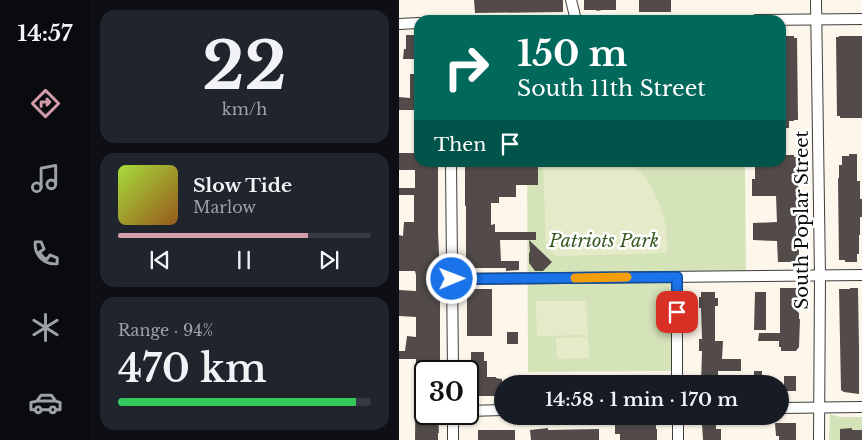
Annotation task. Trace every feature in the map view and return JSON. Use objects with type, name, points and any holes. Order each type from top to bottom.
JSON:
[{"type":"street","points":[[571,0],[575,15]]},
{"type":"street","name":"South Poplar Street","points":[[816,0],[819,440]]},
{"type":"street","points":[[786,20],[862,19]]},
{"type":"street","points":[[399,24],[414,23]]},
{"type":"street","points":[[451,167],[453,360]]},
{"type":"street","points":[[452,279],[862,275]]},
{"type":"street","points":[[677,277],[677,375]]},
{"type":"street","points":[[789,408],[862,407]]},
{"type":"street","points":[[479,411],[494,410]]},
{"type":"street","points":[[453,425],[453,440]]},
{"type":"street","points":[[678,425],[678,440]]},
{"type":"green space","name":"Patriots Park","points":[[527,167],[745,167],[746,272],[674,272],[674,371],[528,372]]},
{"type":"green space","points":[[543,167],[636,167],[651,185],[666,226],[667,253],[556,256],[546,247]]},
{"type":"green space","points":[[536,301],[586,301],[588,335],[537,336]]},
{"type":"green space","points":[[588,337],[589,358],[557,359],[556,338]]},
{"type":"green space","points":[[830,414],[840,417],[862,417],[862,440],[829,440]]},
{"type":"building","points":[[474,0],[563,0],[563,12],[475,13]]},
{"type":"building","points":[[584,0],[616,0],[616,10],[584,10]]},
{"type":"building","points":[[639,0],[671,0],[671,12],[639,12]]},
{"type":"building","points":[[406,35],[414,35],[414,59],[403,59],[404,49],[406,49]]},
{"type":"building","points":[[786,36],[794,36],[794,38],[797,38],[798,120],[789,121],[789,128],[786,128]]},
{"type":"building","points":[[862,36],[863,118],[840,118],[840,116],[837,116],[836,37]]},
{"type":"building","points":[[410,74],[414,74],[414,110],[399,110],[399,97],[410,98]]},
{"type":"building","points":[[399,153],[414,153],[414,167],[438,167],[440,360],[399,359],[399,351],[405,351],[407,336],[416,337],[416,317],[399,316],[399,290],[416,291],[415,271],[399,271],[399,235],[403,236],[404,222],[414,222],[414,195],[399,195],[399,188],[415,188],[415,170],[399,170]]},
{"type":"building","points":[[849,154],[857,154],[857,181],[860,181],[860,199],[862,199],[863,217],[860,217],[857,262],[839,260],[839,165],[842,165],[842,156],[849,156]]},
{"type":"building","points":[[786,155],[798,157],[799,260],[795,260],[795,262],[778,262],[777,241],[753,240],[753,223],[777,222],[776,196],[752,196],[752,179],[755,179],[755,167],[786,167]]},
{"type":"building","points":[[465,167],[538,167],[538,185],[516,185],[516,197],[499,197],[499,203],[491,203],[491,225],[495,224],[495,232],[536,232],[536,240],[500,240],[501,261],[519,261],[519,270],[506,271],[506,268],[466,268]]},
{"type":"building","points":[[529,240],[552,262],[543,271],[535,271],[529,263]]},
{"type":"building","points":[[780,288],[799,288],[799,303],[794,308],[799,313],[800,319],[799,347],[796,351],[781,351],[779,341],[758,341],[759,333],[780,333]]},
{"type":"building","points":[[858,288],[859,394],[841,390],[839,289]]},
{"type":"building","points":[[467,289],[492,289],[492,336],[467,336]]},
{"type":"building","points":[[701,292],[715,292],[715,298],[718,298],[718,306],[715,306],[715,341],[723,341],[722,359],[741,359],[741,371],[718,371],[718,375],[701,375],[702,351],[699,351],[699,339],[702,339],[701,308],[699,308],[699,297],[701,297]]},
{"type":"building","points":[[755,292],[766,292],[766,330],[754,330]]},
{"type":"building","points":[[507,332],[518,332],[518,344],[507,344]]},
{"type":"building","points":[[471,352],[484,352],[484,361],[487,361],[487,377],[494,377],[494,396],[479,396],[479,360],[471,360]]},
{"type":"building","points":[[754,371],[762,371],[762,375],[754,375]]},
{"type":"building","points":[[789,376],[796,376],[796,391],[789,391]]},
{"type":"building","points":[[796,423],[796,440],[779,440],[779,436],[776,436],[775,425]]},
{"type":"building","points":[[415,425],[439,425],[438,440],[415,440]]},
{"type":"building","points":[[615,425],[656,425],[657,440],[620,440],[620,434],[615,434]]},
{"type":"building","points":[[702,425],[716,425],[716,429],[721,429],[721,440],[703,440]]},
{"type":"building","points":[[548,428],[548,430],[599,429],[599,440],[531,440],[530,430]]},
{"type":"building","points":[[852,428],[852,430],[863,430],[863,440],[840,440],[840,429]]},
{"type":"building","points":[[478,430],[515,430],[515,440],[478,440]]},
{"type":"slow traffic","points":[[575,278],[627,277]]},
{"type":"route","points":[[452,279],[677,277],[677,312]]}]
